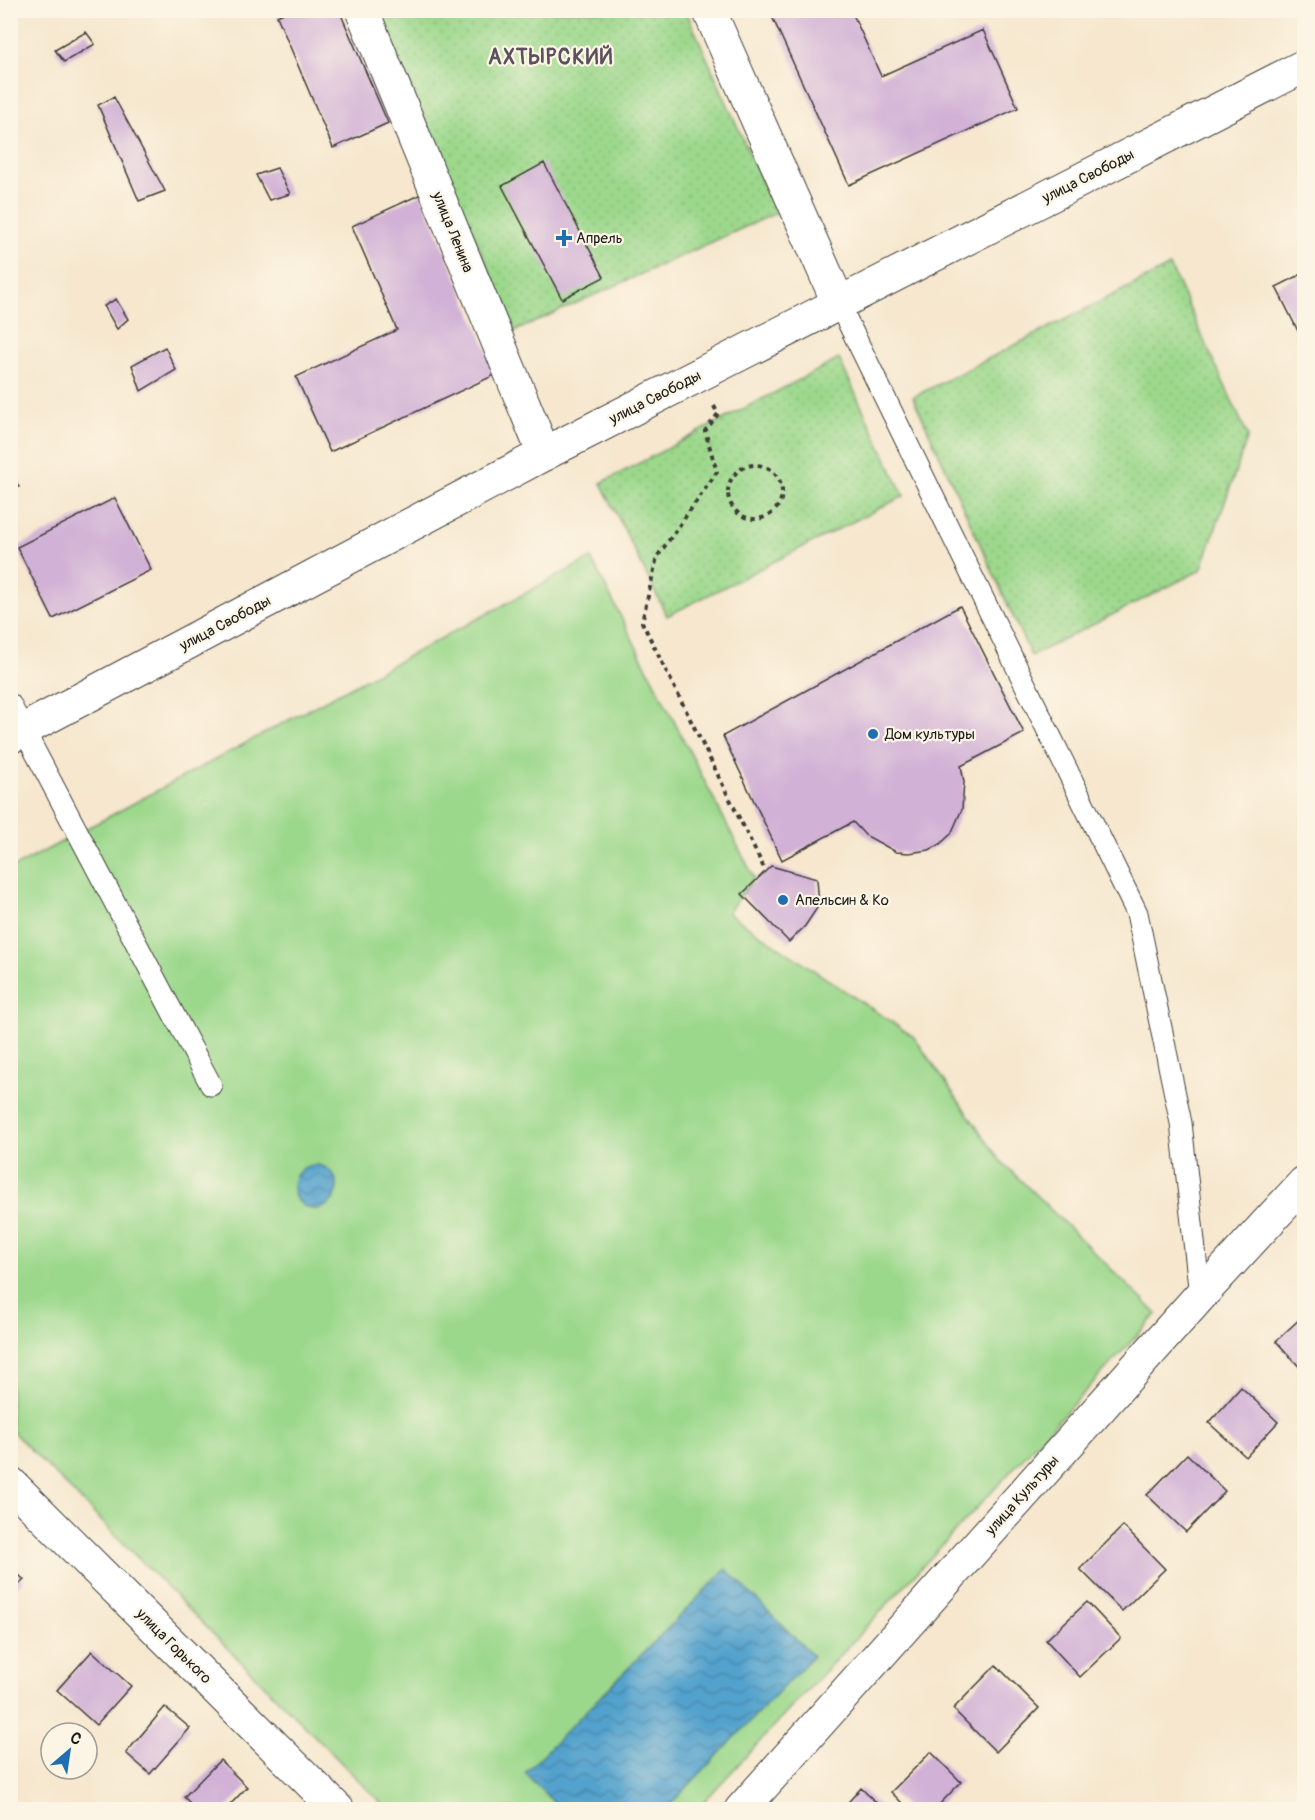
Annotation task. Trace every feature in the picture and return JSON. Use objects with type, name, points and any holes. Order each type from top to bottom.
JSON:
[{"type":"street","name":"улица Ленина","points":[[362,10],[544,454]]},
{"type":"street","points":[[709,10],[839,304]]},
{"type":"street","name":"улица Свободы","points":[[15,723],[1305,66]]},
{"type":"street","name":"улица Культуры","points":[[741,1809],[1200,1296],[1305,1183]]},
{"type":"street","name":"улица Горького","points":[[10,1483],[338,1809]]},
{"type":"lane","points":[[839,304],[1137,913],[1181,1124],[1200,1296]]},
{"type":"lane","points":[[15,723],[211,1085]]},
{"type":"path","points":[[698,375],[718,414],[705,431],[717,472],[657,557],[642,622],[765,870]]},
{"type":"path","points":[[757,465],[767,468],[777,476],[782,492],[781,501],[776,510],[768,516],[753,520],[746,519],[729,503],[727,490],[730,480],[737,472],[747,466],[757,465]]},
{"type":"green space","points":[[378,11],[686,11],[776,213],[515,331]]},
{"type":"green space","points":[[1170,266],[1248,436],[1201,570],[1031,656],[913,397]]},
{"type":"green space","points":[[839,359],[904,496],[667,616],[601,483]]},
{"type":"green space","points":[[591,558],[754,878],[728,913],[914,1037],[999,1159],[1157,1314],[697,1809],[387,1809],[11,1430],[11,869]]},
{"type":"water","points":[[315,1165],[323,1166],[331,1171],[336,1179],[336,1195],[331,1203],[323,1208],[315,1209],[307,1208],[299,1203],[294,1195],[293,1187],[294,1179],[299,1171],[307,1166]]},
{"type":"water","points":[[726,1569],[813,1656],[666,1809],[560,1809],[525,1773]]},
{"type":"building","points":[[290,10],[339,10],[388,123],[333,148],[277,16]]},
{"type":"building","points":[[769,10],[851,10],[881,76],[983,30],[1018,108],[849,185]]},
{"type":"building","points":[[86,32],[95,44],[64,62],[55,50]]},
{"type":"building","points":[[114,97],[165,191],[139,201],[98,105]]},
{"type":"building","points":[[544,163],[604,277],[562,299],[502,186]]},
{"type":"building","points":[[277,168],[290,194],[269,200],[256,175]]},
{"type":"building","points":[[421,194],[497,374],[330,452],[296,377],[397,330],[352,226]]},
{"type":"building","points":[[1304,273],[1304,343],[1276,287]]},
{"type":"building","points":[[116,299],[128,319],[117,329],[104,306]]},
{"type":"building","points":[[165,347],[176,370],[141,391],[132,365]]},
{"type":"building","points":[[10,470],[19,487],[10,491]]},
{"type":"building","points":[[115,498],[151,570],[53,619],[17,547]]},
{"type":"building","name":"Дом культуры","points":[[960,606],[1024,733],[961,766],[964,782],[962,809],[951,834],[939,845],[929,850],[896,852],[865,835],[853,822],[782,860],[723,736]]},
{"type":"building","name":"Апельсин & Ко","points":[[771,866],[817,879],[819,905],[805,926],[789,942],[742,894]]},
{"type":"building","points":[[1304,1315],[1304,1372],[1276,1341]]},
{"type":"building","points":[[1241,1387],[1278,1422],[1246,1457],[1209,1423]]},
{"type":"building","points":[[1187,1454],[1225,1491],[1186,1532],[1147,1495]]},
{"type":"building","points":[[1123,1526],[1165,1569],[1122,1611],[1080,1569]]},
{"type":"building","points":[[10,1566],[24,1580],[10,1593]]},
{"type":"building","points":[[1087,1602],[1121,1638],[1080,1677],[1046,1640]]},
{"type":"building","points":[[92,1651],[131,1686],[99,1722],[92,1721],[57,1690]]},
{"type":"building","points":[[996,1665],[1039,1708],[996,1752],[953,1709]]},
{"type":"building","points":[[165,1707],[190,1728],[150,1774],[126,1753]]},
{"type":"building","points":[[931,1752],[961,1782],[934,1810],[909,1810],[891,1792]]},
{"type":"building","points":[[220,1760],[247,1787],[225,1810],[197,1810],[184,1797]]},
{"type":"building","points":[[861,1788],[884,1810],[841,1810]]},
{"type":"place","name":"Апрель","points":[[564,238]]},
{"type":"place","name":"Дом культуры","points":[[873,734]]},
{"type":"place","name":"Апельсин & Ко","points":[[783,900]]},
{"type":"district","name":"АХТЫРСКИЙ","points":[[551,57]]}]
